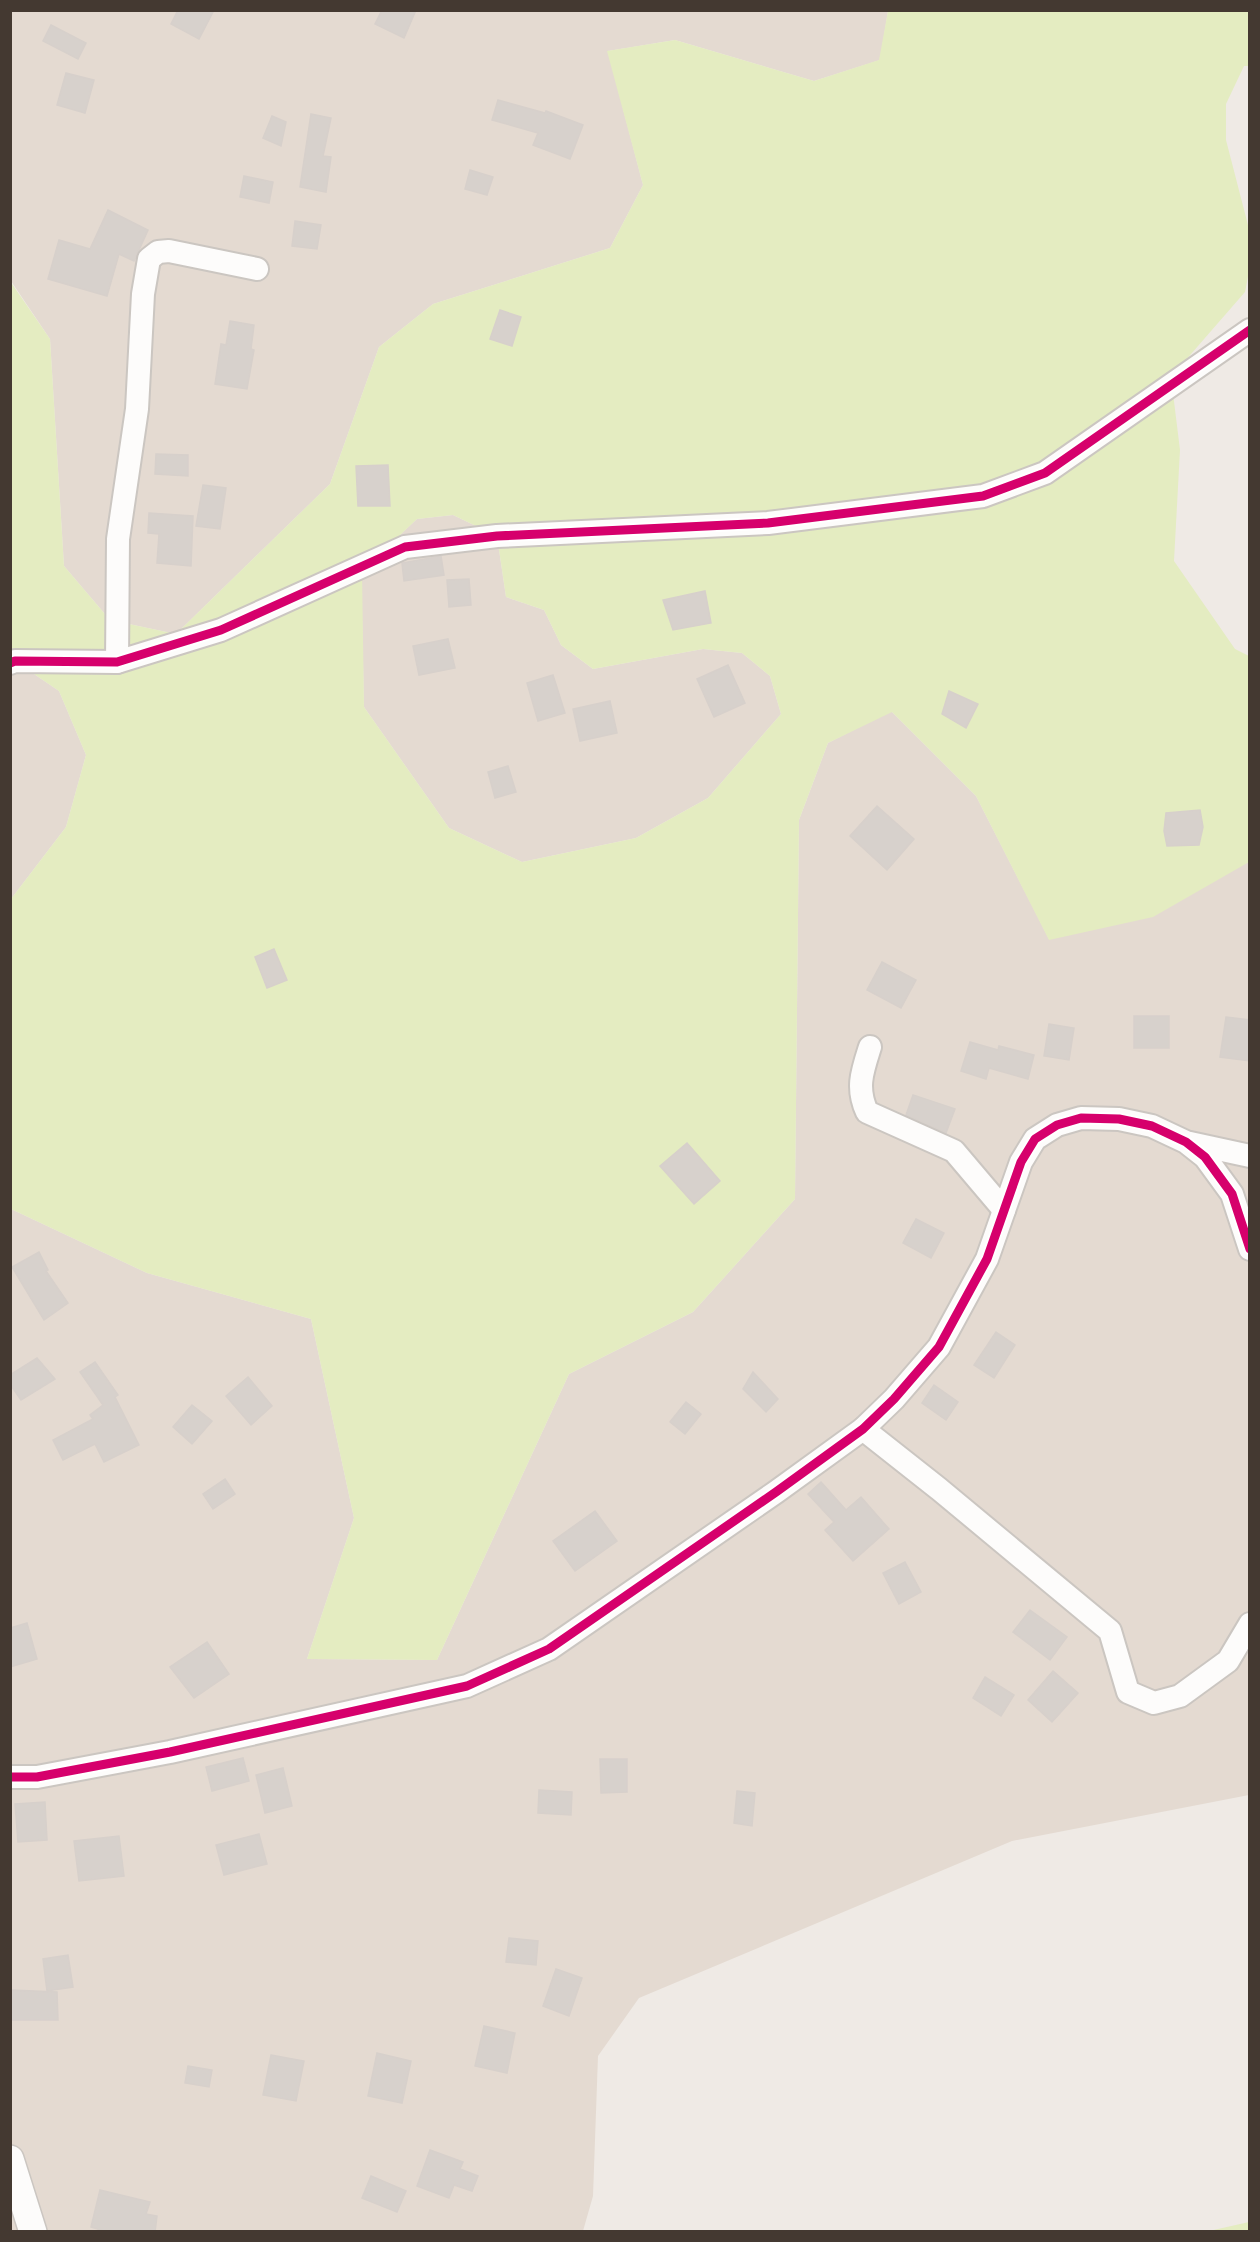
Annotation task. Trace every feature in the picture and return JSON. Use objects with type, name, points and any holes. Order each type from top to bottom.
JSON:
[{"type":"street","points":[[117,662],[117,539],[137,409],[143,294],[149,259],[158,252],[169,251],[257,269]]},
{"type":"street","points":[[10,663],[15,661],[117,662],[221,630],[405,547],[497,536],[768,523],[983,496],[1045,473],[1250,330]]},
{"type":"street","points":[[870,1047],[860,1081],[861,1097],[867,1112],[887,1124],[954,1151],[1004,1210]]},
{"type":"street","points":[[10,1778],[37,1777],[170,1752],[467,1686],[549,1649],[863,1429],[894,1399],[939,1347],[987,1259],[1021,1162],[1035,1139],[1057,1125],[1081,1118],[1119,1119],[1152,1126],[1186,1142],[1250,1156]]},
{"type":"street","points":[[1186,1142],[1205,1157],[1232,1194],[1250,1249]]},
{"type":"street","points":[[863,1429],[1110,1631],[1128,1692],[1154,1703],[1180,1696],[1228,1661],[1250,1624]]},
{"type":"street","points":[[10,2159],[33,2232]]},
{"type":"shaded area","points":[[10,11],[888,11],[880,60],[814,81],[675,40],[608,51],[643,185],[610,248],[433,304],[379,347],[330,484],[176,634],[110,620],[64,566],[50,339],[11,281]]},
{"type":"shaded area","points":[[453,515],[497,536],[506,597],[544,610],[561,645],[593,669],[703,649],[742,653],[770,676],[781,714],[708,798],[636,838],[522,862],[449,828],[364,707],[361,571],[417,519]]},
{"type":"shaded area","points":[[15,661],[59,691],[86,755],[66,827],[11,899],[10,662]]},
{"type":"shaded area","points":[[891,711],[976,796],[1049,939],[1249,862],[1249,1795],[1012,1841],[639,1998],[598,2056],[593,2196],[583,2231],[11,2232],[11,1209],[147,1273],[311,1319],[354,1518],[307,1659],[437,1660],[569,1374],[693,1312],[795,1199],[799,820],[828,743]]},
{"type":"green space","points":[[888,11],[1249,11],[1249,66],[1244,66],[1226,104],[1226,140],[1249,229],[1249,271],[1245,292],[1171,377],[1180,450],[1174,561],[1235,649],[1249,656],[1249,862],[1153,917],[1049,940],[976,796],[892,712],[828,743],[799,820],[795,1199],[693,1312],[569,1374],[437,1660],[307,1659],[354,1518],[311,1319],[147,1273],[11,1209],[11,899],[66,827],[86,755],[59,691],[15,661],[11,662],[10,281],[50,339],[64,566],[110,620],[176,634],[330,484],[379,347],[433,304],[610,248],[643,185],[607,51],[675,40],[814,81],[879,60]],"holes":[[[453,515],[497,536],[506,597],[544,610],[561,645],[593,669],[703,649],[742,653],[770,676],[781,714],[708,798],[636,838],[522,862],[449,828],[364,707],[362,571],[417,519]]]},
{"type":"green space","points":[[1249,2222],[1249,2231],[1209,2231]]},
{"type":"building","points":[[178,10],[214,10],[199,39],[171,24]]},
{"type":"building","points":[[382,10],[416,10],[404,38],[375,24]]},
{"type":"building","points":[[51,25],[86,43],[78,59],[43,41]]},
{"type":"building","points":[[66,73],[94,80],[85,113],[57,105]]},
{"type":"building","points":[[498,100],[545,113],[546,111],[583,125],[570,159],[533,145],[538,133],[492,120]]},
{"type":"building","points":[[311,114],[331,118],[323,156],[331,157],[326,192],[300,187]]},
{"type":"building","points":[[272,116],[286,122],[281,146],[263,138]]},
{"type":"building","points":[[470,170],[493,177],[487,195],[465,189]]},
{"type":"building","points":[[244,176],[273,182],[269,203],[240,197]]},
{"type":"building","points":[[108,210],[148,230],[134,261],[119,254],[107,296],[48,279],[59,240],[90,249]]},
{"type":"building","points":[[295,221],[321,225],[317,249],[292,246]]},
{"type":"building","points":[[500,310],[521,317],[512,346],[490,339]]},
{"type":"building","points":[[230,321],[254,325],[251,349],[254,350],[247,389],[215,384],[221,344],[226,345]]},
{"type":"building","points":[[156,454],[188,455],[188,476],[155,474]]},
{"type":"building","points":[[388,465],[390,506],[358,506],[356,466]]},
{"type":"building","points":[[203,485],[226,488],[220,529],[196,526]]},
{"type":"building","points":[[149,513],[193,516],[191,566],[157,563],[159,534],[148,533]]},
{"type":"building","points":[[441,556],[444,575],[404,581],[402,563]]},
{"type":"building","points":[[469,579],[471,605],[449,607],[447,580]]},
{"type":"building","points":[[705,591],[711,623],[673,630],[663,600]]},
{"type":"building","points":[[448,639],[455,668],[419,675],[413,646]]},
{"type":"building","points":[[728,665],[745,703],[714,717],[697,679]]},
{"type":"building","points":[[553,675],[565,713],[538,721],[527,683]]},
{"type":"building","points":[[949,691],[978,704],[966,728],[942,714]]},
{"type":"building","points":[[610,701],[617,733],[580,741],[573,709]]},
{"type":"building","points":[[508,766],[516,792],[495,798],[488,772]]},
{"type":"building","points":[[877,806],[914,839],[887,870],[850,836]]},
{"type":"building","points":[[1200,810],[1203,827],[1199,845],[1167,846],[1164,831],[1166,813]]},
{"type":"building","points":[[274,949],[287,980],[267,988],[255,957]]},
{"type":"building","points":[[882,962],[916,980],[901,1008],[867,990]]},
{"type":"building","points":[[1134,1016],[1169,1016],[1169,1048],[1134,1048]]},
{"type":"building","points":[[1226,1017],[1250,1020],[1250,1061],[1220,1057]]},
{"type":"building","points":[[1049,1024],[1074,1028],[1069,1060],[1044,1056]]},
{"type":"building","points":[[970,1042],[998,1050],[999,1046],[1034,1055],[1028,1079],[989,1068],[986,1079],[961,1071]]},
{"type":"building","points":[[913,1095],[955,1109],[946,1133],[906,1115]]},
{"type":"building","points":[[687,1143],[720,1181],[694,1204],[660,1166]]},
{"type":"building","points":[[916,1219],[944,1233],[931,1258],[903,1243]]},
{"type":"building","points":[[39,1252],[48,1270],[46,1271],[68,1303],[44,1320],[12,1267]]},
{"type":"building","points":[[996,1332],[1015,1345],[994,1378],[974,1365]]},
{"type":"building","points":[[37,1358],[55,1379],[21,1400],[10,1384],[10,1375]]},
{"type":"building","points":[[95,1362],[118,1395],[115,1397],[139,1445],[104,1462],[95,1444],[63,1460],[53,1440],[93,1419],[90,1415],[103,1405],[80,1372]]},
{"type":"building","points":[[753,1372],[778,1399],[766,1412],[743,1389]]},
{"type":"building","points":[[248,1377],[272,1406],[251,1425],[226,1396]]},
{"type":"building","points":[[934,1385],[958,1402],[946,1420],[922,1403]]},
{"type":"building","points":[[686,1402],[701,1414],[685,1434],[670,1422]]},
{"type":"building","points":[[192,1405],[212,1421],[192,1444],[173,1427]]},
{"type":"building","points":[[225,1479],[235,1494],[213,1509],[203,1494]]},
{"type":"building","points":[[821,1482],[846,1510],[861,1497],[889,1529],[853,1561],[825,1530],[834,1522],[808,1494]]},
{"type":"building","points":[[595,1511],[617,1541],[575,1571],[553,1541]]},
{"type":"building","points":[[905,1562],[921,1592],[899,1604],[883,1573]]},
{"type":"building","points":[[1030,1610],[1067,1637],[1050,1660],[1013,1632]]},
{"type":"building","points":[[27,1623],[37,1659],[10,1667],[10,1628]]},
{"type":"building","points":[[207,1642],[229,1674],[194,1698],[170,1667]]},
{"type":"building","points":[[1053,1671],[1078,1693],[1052,1722],[1028,1700]]},
{"type":"building","points":[[985,1677],[1014,1695],[1001,1716],[973,1698]]},
{"type":"building","points":[[243,1758],[249,1781],[212,1791],[206,1767]]},
{"type":"building","points":[[600,1759],[627,1759],[627,1792],[601,1793]]},
{"type":"building","points":[[283,1768],[292,1806],[265,1813],[256,1775]]},
{"type":"building","points":[[539,1790],[572,1792],[571,1815],[538,1813]]},
{"type":"building","points":[[737,1791],[755,1793],[752,1826],[734,1823]]},
{"type":"building","points":[[45,1802],[47,1840],[18,1842],[15,1804]]},
{"type":"building","points":[[259,1834],[267,1864],[224,1875],[216,1845]]},
{"type":"building","points":[[119,1836],[124,1876],[79,1881],[74,1841]]},
{"type":"building","points":[[509,1938],[538,1941],[536,1965],[506,1962]]},
{"type":"building","points":[[68,1955],[73,1987],[47,1991],[43,1959]]},
{"type":"building","points":[[556,1969],[582,1978],[569,2016],[543,2006]]},
{"type":"building","points":[[11,1990],[57,1992],[58,2020],[11,2020]]},
{"type":"building","points":[[484,2026],[515,2033],[507,2073],[475,2066]]},
{"type":"building","points":[[377,2053],[411,2061],[402,2103],[368,2096]]},
{"type":"building","points":[[271,2055],[304,2061],[296,2101],[263,2095]]},
{"type":"building","points":[[188,2066],[212,2070],[209,2087],[185,2083]]},
{"type":"building","points":[[430,2150],[463,2162],[460,2169],[478,2176],[472,2191],[454,2185],[449,2198],[417,2186]]},
{"type":"building","points":[[371,2176],[406,2191],[397,2212],[362,2198]]},
{"type":"building","points":[[100,2190],[150,2202],[146,2214],[157,2216],[155,2232],[107,2232],[91,2227]]},
{"type":"cycle path","points":[[10,663],[15,661],[117,662],[221,630],[405,547],[497,536],[768,523],[983,496],[1045,473],[1250,330]]},
{"type":"cycle path","points":[[10,1777],[37,1777],[170,1752],[467,1686],[549,1649],[863,1429],[894,1399],[939,1347],[987,1259],[1021,1162],[1035,1139],[1057,1125],[1081,1118],[1119,1119],[1152,1126],[1186,1142],[1205,1157],[1232,1194],[1250,1249]]}]
